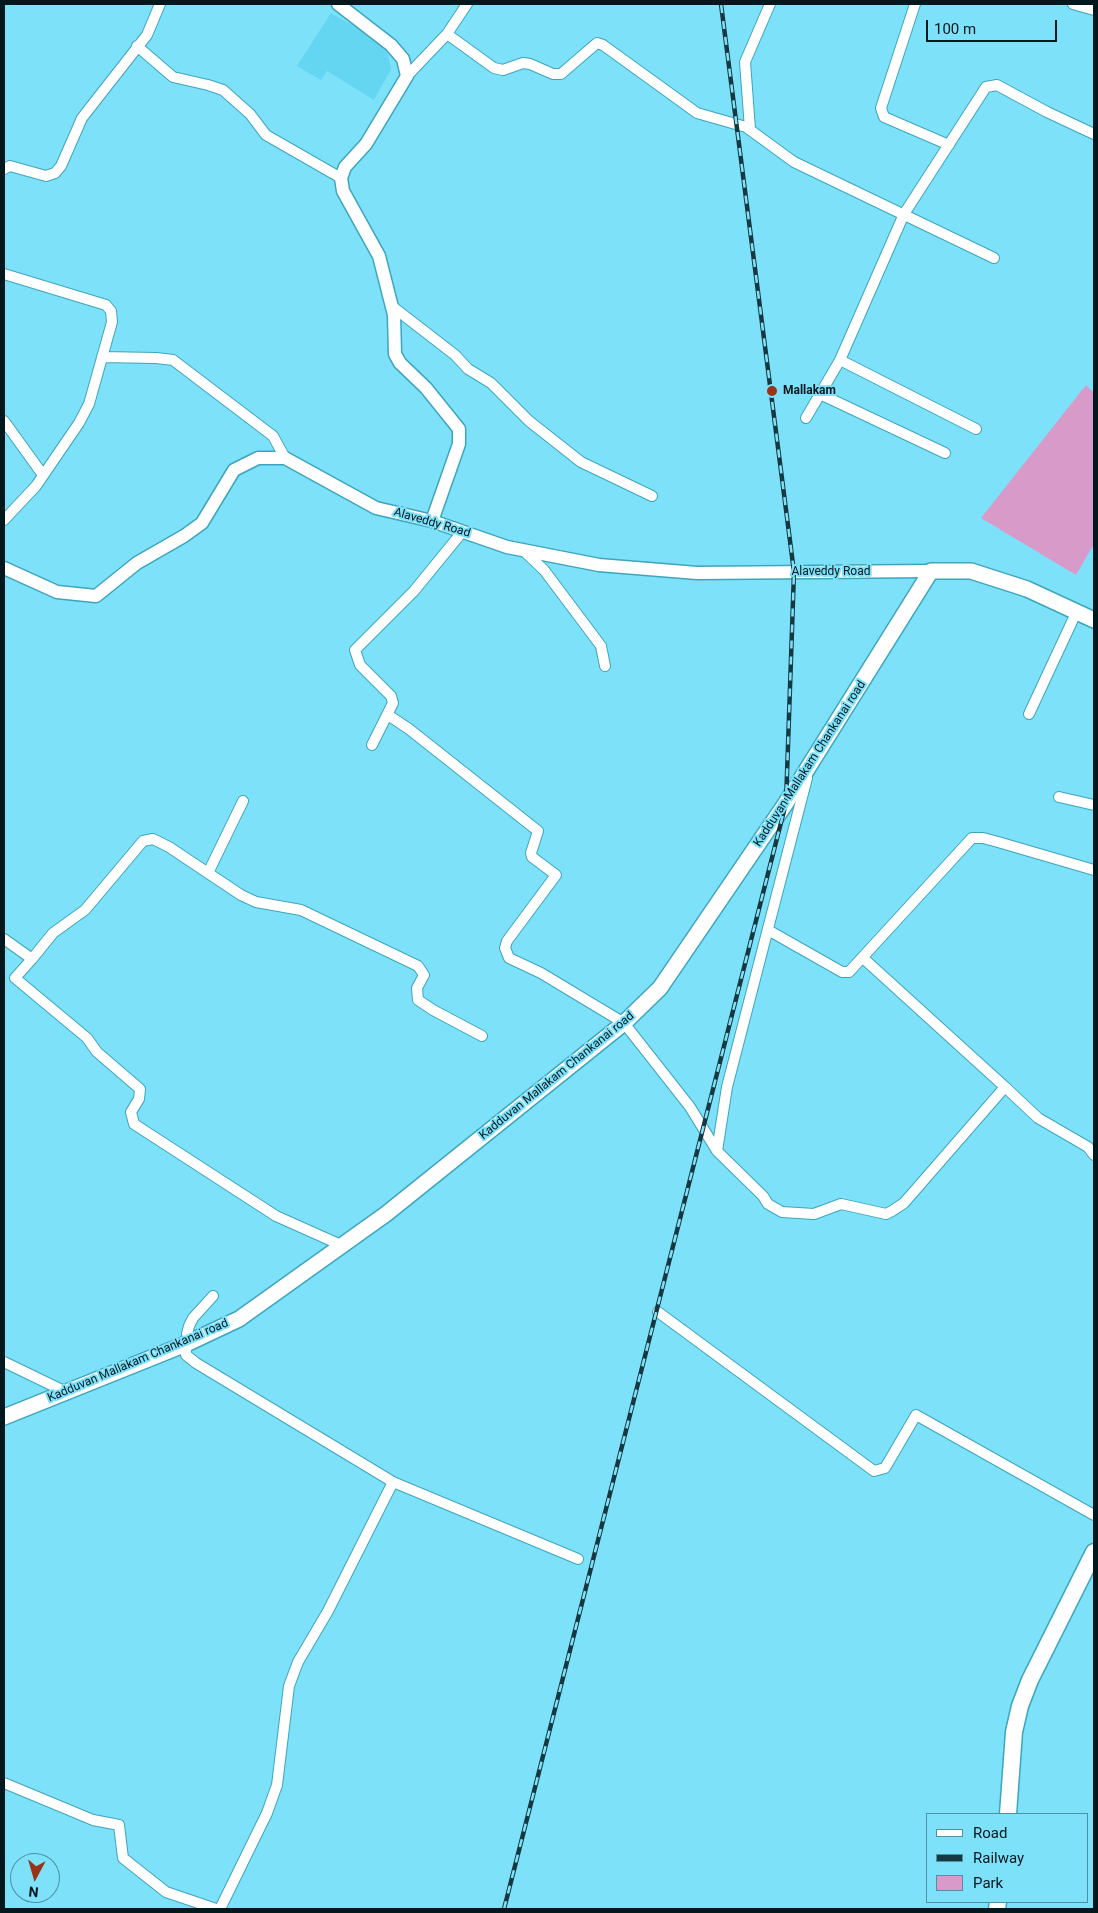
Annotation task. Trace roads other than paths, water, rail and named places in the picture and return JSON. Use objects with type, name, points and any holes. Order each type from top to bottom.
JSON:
[{"type":"main road","points":[[931,571],[971,571],[1027,589],[1094,620]]},
{"type":"main road","name":"Kadduvan Mallakam Chankanai road","points":[[4,1417],[191,1342],[239,1319],[386,1214],[624,1023],[660,988],[811,764],[931,571]]},
{"type":"main road","points":[[1008,1813],[1014,1732],[1020,1706],[1030,1680],[1094,1552]]},
{"type":"street","points":[[4,169],[10,166],[46,176],[55,173],[61,166],[82,118],[138,46],[155,19],[160,4]]},
{"type":"street","points":[[338,4],[391,45],[403,59],[408,76]]},
{"type":"street","points":[[432,521],[459,444],[459,429],[426,388],[400,363],[395,354],[393,307],[379,256],[343,191],[341,178],[345,167],[366,144],[408,76],[447,34],[468,4]]},
{"type":"street","points":[[750,129],[745,62],[770,4]]},
{"type":"street","points":[[915,4],[881,108],[884,117],[949,145]]},
{"type":"street","points":[[1072,4],[1094,10]]},
{"type":"street","points":[[447,34],[494,68],[503,70],[523,63],[554,74],[561,74],[597,42],[697,113],[750,129],[794,162],[994,258]]},
{"type":"street","points":[[138,46],[173,77],[222,90],[250,114],[266,135],[341,178]]},
{"type":"street","points":[[806,418],[840,360],[904,214],[981,92],[993,84],[1094,134]]},
{"type":"street","points":[[4,274],[106,305],[111,312],[112,322],[89,404],[79,423],[43,475],[4,520]]},
{"type":"street","points":[[393,307],[455,355],[468,369],[491,383],[529,421],[581,462],[625,484],[642,489],[652,496]]},
{"type":"street","points":[[102,357],[173,360],[273,436],[284,458]]},
{"type":"street","points":[[840,360],[976,429]]},
{"type":"street","points":[[820,394],[945,453]]},
{"type":"street","points":[[4,421],[43,475]]},
{"type":"street","name":"Alaveddy Road","points":[[4,568],[57,592],[96,596],[137,562],[184,536],[202,523],[234,470],[258,458],[284,458],[376,508],[432,521],[525,552],[599,565],[697,573],[931,571]]},
{"type":"street","points":[[372,745],[393,703],[390,696],[360,665],[355,650],[414,592],[463,531]]},
{"type":"street","points":[[525,552],[544,570],[601,646],[605,666]]},
{"type":"street","points":[[1029,714],[1076,613]]},
{"type":"street","points":[[388,715],[409,729],[538,832],[530,852],[532,856],[556,875],[506,941],[504,948],[509,958],[541,973],[624,1023],[690,1107],[717,1151],[763,1196],[768,1204],[782,1212],[814,1214],[840,1204],[886,1214],[904,1203],[1005,1087]]},
{"type":"street","points":[[717,1151],[727,1087],[811,764]]},
{"type":"street","points":[[1059,797],[1094,805]]},
{"type":"street","points":[[208,873],[243,801]]},
{"type":"street","points":[[768,930],[842,972],[849,972],[972,838],[983,838],[1094,870]]},
{"type":"street","points":[[341,1246],[276,1216],[134,1124],[131,1112],[139,1098],[140,1088],[98,1052],[87,1038],[15,978],[53,933],[85,910],[143,841],[153,839],[169,847],[241,895],[256,902],[301,910],[418,966],[424,975],[417,988],[418,1000],[482,1036]]},
{"type":"street","points":[[4,939],[32,959]]},
{"type":"street","points":[[863,958],[1038,1118],[1088,1147],[1094,1155]]},
{"type":"street","points":[[213,1296],[192,1318],[189,1326],[187,1334],[191,1342],[186,1355],[196,1363],[393,1482],[578,1559]]},
{"type":"street","points":[[658,1312],[874,1471],[884,1468],[916,1415],[1094,1515]]},
{"type":"street","points":[[4,1362],[66,1392]]},
{"type":"street","points":[[220,1909],[267,1813],[276,1785],[289,1686],[295,1670],[328,1611],[393,1482]]},
{"type":"street","points":[[4,1783],[93,1820],[119,1825],[123,1858],[166,1892],[216,1909]]},
{"type":"railway","points":[[504,1909],[786,803],[794,572],[721,4]]},
{"type":"place","name":"Mallakam","points":[[772,391]]}]
